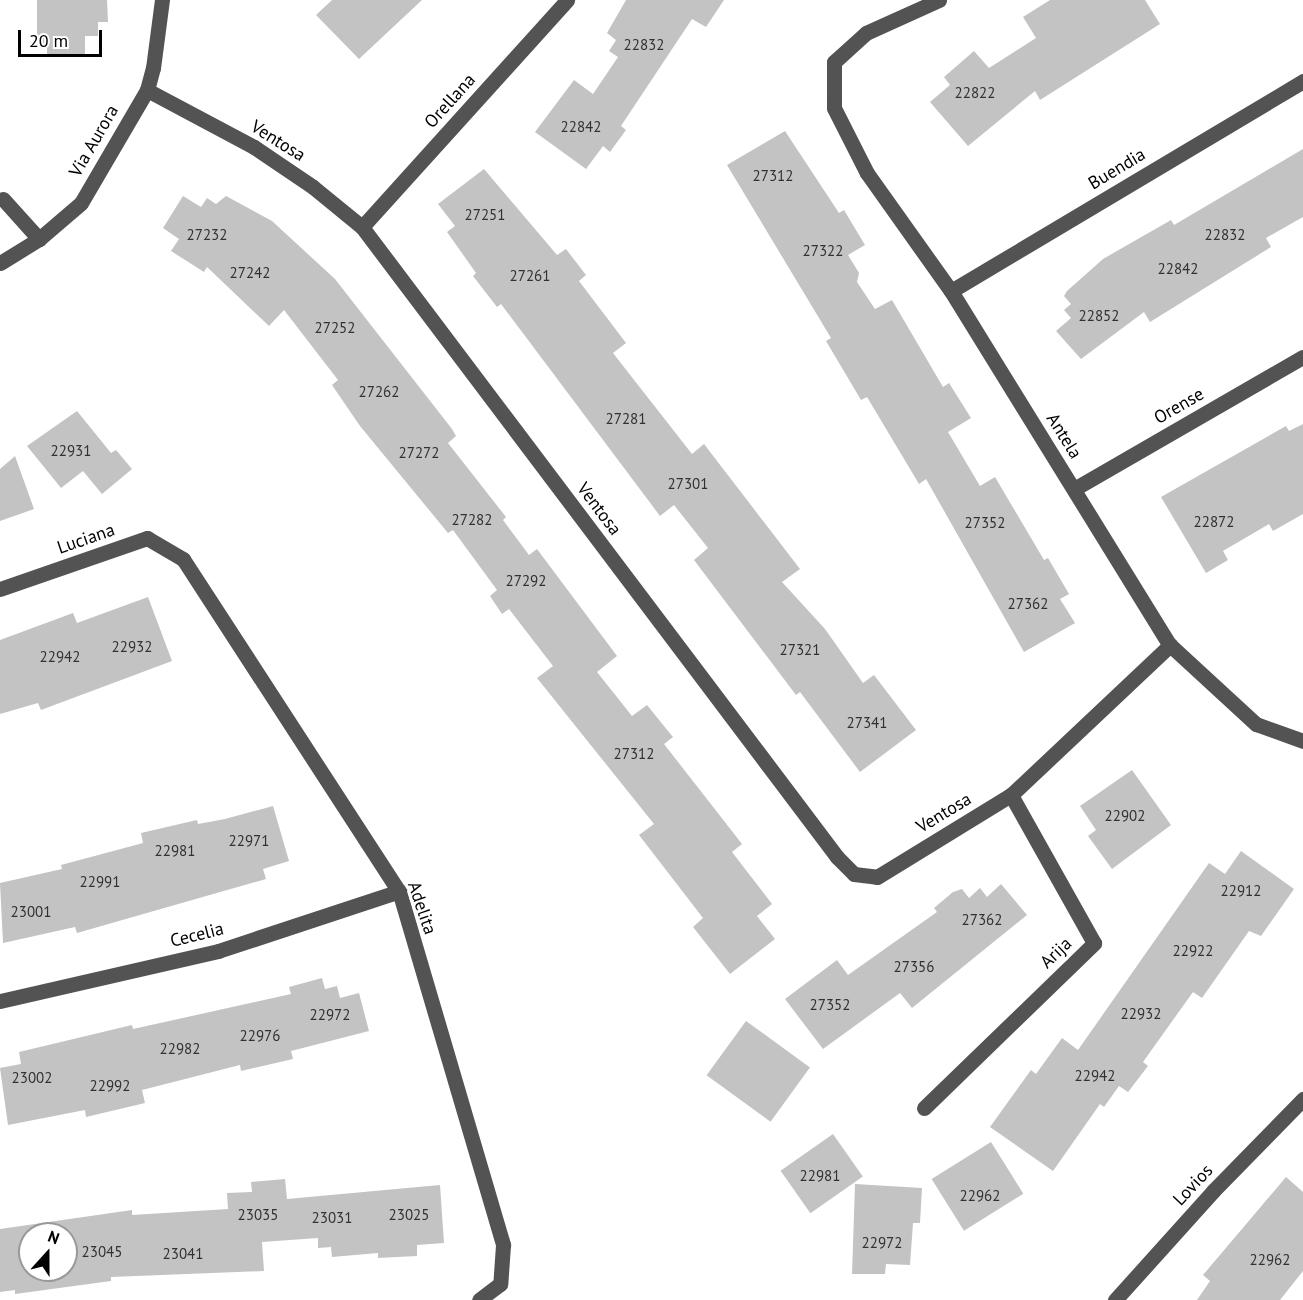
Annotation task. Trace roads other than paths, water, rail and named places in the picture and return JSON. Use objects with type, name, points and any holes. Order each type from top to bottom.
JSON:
[{"type":"street","name":"Via Aurora","points":[[0,263],[39,239],[81,203],[147,90],[153,68],[162,0]]},
{"type":"street","name":"Orellana","points":[[362,227],[567,0]]},
{"type":"street","name":"Antela","points":[[939,0],[866,33],[834,62],[834,108],[867,173],[951,291],[1170,645],[1256,724],[1303,741]]},
{"type":"street","name":"Buendia","points":[[951,291],[1303,81]]},
{"type":"street","name":"Ventosa","points":[[147,90],[254,147],[313,187],[362,227],[837,857],[854,874],[877,877],[1011,795]]},
{"type":"street","points":[[3,199],[39,239]]},
{"type":"street","name":"Orense","points":[[1074,489],[1303,357]]},
{"type":"street","name":"Luciana","points":[[0,590],[147,538],[183,559]]},
{"type":"street","name":"Adelita","points":[[183,559],[399,891],[503,1245],[500,1284],[479,1300]]},
{"type":"street","points":[[1011,795],[1170,645]]},
{"type":"street","name":"Arija","points":[[924,1108],[1094,943],[1011,795]]},
{"type":"street","name":"Cecelia","points":[[0,1001],[218,951],[399,891]]},
{"type":"street","name":"Lovios","points":[[1115,1300],[1213,1191],[1303,1100]]}]
